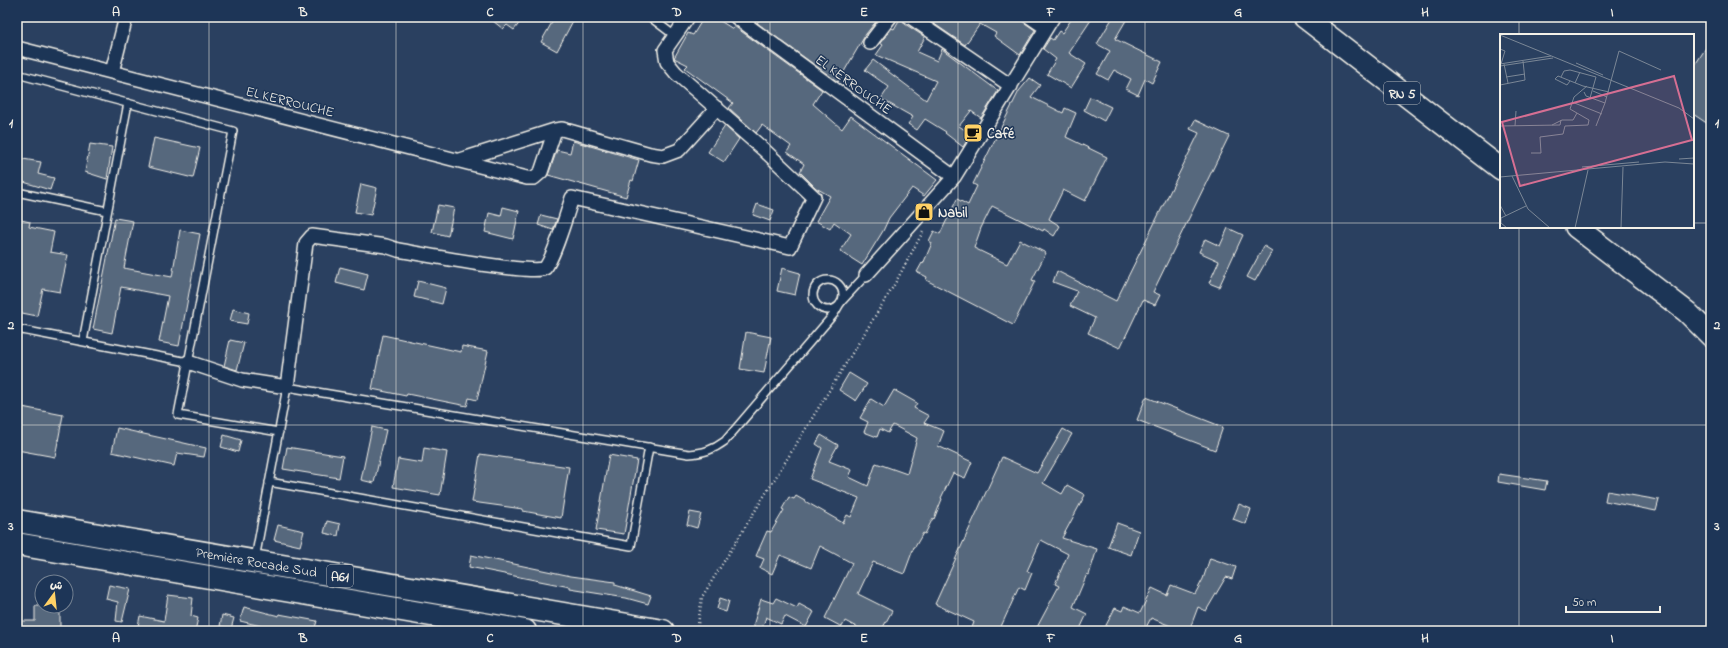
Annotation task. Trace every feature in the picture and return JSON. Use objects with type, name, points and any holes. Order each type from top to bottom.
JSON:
[{"type":"highway","name":"Première Rocade Sud","points":[[17,521],[662,631]]},
{"type":"highway","name":"Première Rocade Sud","points":[[17,544],[525,631]]},
{"type":"main road","name":"RN 5","points":[[1304,17],[1500,168]]},
{"type":"main road","points":[[1577,228],[1687,312],[1711,336]]},
{"type":"street","points":[[112,72],[126,17]]},
{"type":"street","points":[[188,362],[242,380],[287,387],[306,243],[312,236],[386,246],[398,250],[514,269],[540,271],[544,269],[550,259],[572,198],[790,246],[814,197],[717,108],[676,73],[667,62],[665,50],[688,17]]},
{"type":"street","name":"EL KERROUCHE","points":[[736,17],[954,177]]},
{"type":"street","points":[[870,43],[890,17]]},
{"type":"street","points":[[910,17],[1011,86]]},
{"type":"street","points":[[1030,17],[1046,28]]},
{"type":"street","points":[[866,274],[954,177],[1053,17]]},
{"type":"street","name":"EL KERROUCHE","points":[[17,48],[527,178],[534,178],[541,172],[555,130]]},
{"type":"street","points":[[460,160],[555,130],[570,130],[650,154],[663,156],[680,150],[717,108]]},
{"type":"lane","points":[[650,17],[675,36]]},
{"type":"lane","points":[[17,74],[233,131],[178,415],[279,432]]},
{"type":"lane","points":[[82,341],[128,103]]},
{"type":"lane","points":[[17,192],[107,211]]},
{"type":"lane","points":[[254,561],[287,387],[689,454],[702,453],[715,448],[725,441],[834,314],[841,302],[843,292],[838,283],[833,280],[823,281],[815,288],[813,293],[815,302],[823,309],[833,308],[841,302],[866,274]]},
{"type":"lane","points":[[17,329],[188,362]]},
{"type":"lane","points":[[269,482],[631,546],[648,447]]},
{"type":"path","points":[[697,631],[702,597],[889,293],[925,229]]},
{"type":"building","points":[[488,17],[524,17],[514,30],[507,25],[503,29]]},
{"type":"building","points":[[555,17],[575,17],[557,51],[541,42]]},
{"type":"building","points":[[704,17],[714,17],[733,29],[734,26],[822,90],[813,104],[842,129],[851,116],[937,180],[924,196],[912,188],[889,218],[883,231],[862,265],[840,251],[851,234],[834,222],[830,229],[816,221],[830,196],[816,188],[800,172],[804,164],[787,152],[791,146],[762,125],[756,133],[729,108],[733,103],[685,68],[688,65],[674,58],[688,33],[693,35]]},
{"type":"building","points":[[761,17],[875,17],[878,19],[866,34],[838,82],[757,23]]},
{"type":"building","points":[[901,17],[905,24],[925,37],[917,52],[937,61],[942,49],[998,91],[981,118],[971,111],[959,126],[971,134],[963,147],[945,133],[946,132],[925,119],[917,130],[908,124],[913,117],[881,99],[889,87],[865,70],[873,60],[926,100],[936,81],[876,55],[883,45],[880,43],[892,28],[894,29]]},
{"type":"building","points":[[924,17],[1022,17],[1022,21],[1035,30],[1020,55],[994,36],[996,33],[980,24],[965,45]]},
{"type":"building","points":[[1073,17],[1093,17],[1069,53],[1086,64],[1071,88],[1047,74],[1056,59],[1043,49],[1050,38],[1053,40],[1059,31],[1062,33]]},
{"type":"building","points":[[1113,17],[1128,17],[1115,39],[1162,62],[1152,83],[1145,79],[1138,95],[1126,89],[1131,79],[1114,70],[1108,80],[1097,74],[1110,51],[1097,44]]},
{"type":"building","points":[[1711,40],[1711,126],[1694,115],[1694,66]]},
{"type":"building","points":[[1030,78],[1040,85],[1031,97],[1063,113],[1065,108],[1076,113],[1066,137],[1107,157],[1085,201],[1063,190],[1049,219],[1060,226],[1054,236],[1044,229],[1043,231],[992,206],[981,228],[974,248],[1007,264],[1020,240],[1046,253],[1032,280],[1035,281],[1013,325],[926,280],[927,277],[917,272],[922,263],[923,264],[932,243],[929,241],[934,231],[940,234],[957,199],[968,205],[977,186],[973,184],[1019,91]]},
{"type":"building","points":[[1090,97],[1111,107],[1104,121],[1084,110]]},
{"type":"building","points":[[1195,120],[1229,136],[1153,292],[1160,295],[1155,305],[1143,300],[1120,348],[1088,333],[1095,318],[1070,306],[1077,291],[1053,282],[1057,271],[1116,301],[1199,133],[1190,129]]},
{"type":"building","points":[[725,126],[739,139],[724,162],[708,152]]},
{"type":"building","points":[[154,138],[200,148],[193,178],[148,167]]},
{"type":"building","points":[[573,141],[639,160],[633,181],[631,180],[626,197],[548,175],[557,150],[570,153]]},
{"type":"building","points":[[90,144],[112,147],[107,179],[85,172]]},
{"type":"building","points":[[17,158],[41,162],[38,174],[54,178],[50,190],[17,180]]},
{"type":"building","points":[[361,184],[377,188],[371,215],[355,212]]},
{"type":"building","points":[[757,204],[774,210],[770,221],[753,215]]},
{"type":"building","points":[[438,205],[454,208],[448,236],[432,232]]},
{"type":"building","points":[[503,207],[519,211],[513,239],[485,232],[489,213],[501,216]]},
{"type":"building","points":[[541,215],[557,219],[553,230],[538,225]]},
{"type":"building","points":[[115,218],[133,221],[124,268],[172,277],[180,230],[200,234],[179,346],[159,342],[168,296],[121,287],[112,333],[93,329]]},
{"type":"building","points":[[17,219],[30,222],[29,227],[54,232],[50,252],[68,255],[60,292],[43,289],[37,316],[17,312]]},
{"type":"building","points":[[1228,228],[1243,235],[1219,287],[1209,283],[1219,261],[1199,252],[1205,239],[1220,246]]},
{"type":"building","points":[[1264,246],[1272,251],[1255,281],[1247,277]]},
{"type":"building","points":[[340,267],[368,274],[364,290],[336,283]]},
{"type":"building","points":[[782,268],[800,273],[795,295],[777,291]]},
{"type":"building","points":[[418,281],[446,288],[442,304],[414,297]]},
{"type":"building","points":[[233,309],[249,313],[247,324],[230,321]]},
{"type":"building","points":[[746,332],[771,337],[764,373],[740,369]]},
{"type":"building","points":[[383,335],[461,352],[462,346],[488,351],[477,400],[469,398],[467,406],[407,394],[406,396],[372,389]]},
{"type":"building","points":[[230,340],[244,343],[237,370],[224,366]]},
{"type":"building","points":[[849,373],[867,384],[856,401],[839,390]]},
{"type":"building","points":[[894,390],[917,403],[914,408],[929,416],[924,423],[944,431],[938,446],[972,462],[965,478],[953,473],[941,498],[942,499],[934,519],[933,518],[925,534],[923,533],[914,547],[904,574],[873,562],[858,594],[892,611],[881,631],[864,631],[845,621],[842,627],[825,618],[852,563],[820,546],[811,568],[780,555],[772,574],[760,568],[764,559],[756,556],[767,531],[771,532],[784,510],[782,509],[789,497],[794,499],[796,496],[843,523],[847,515],[851,517],[859,498],[810,479],[822,448],[816,444],[821,435],[838,445],[829,461],[852,470],[849,477],[868,486],[876,463],[907,474],[917,438],[893,425],[888,433],[880,429],[877,437],[864,432],[868,422],[860,418],[871,399],[884,407]]},
{"type":"building","points":[[1146,397],[1223,427],[1215,450],[1137,420]]},
{"type":"building","points":[[17,406],[63,415],[55,457],[17,450]]},
{"type":"building","points":[[372,427],[386,430],[374,483],[361,480]]},
{"type":"building","points":[[117,428],[206,448],[204,457],[177,453],[174,466],[112,452]]},
{"type":"building","points":[[1063,429],[1072,434],[1043,483],[1062,494],[1067,485],[1085,495],[1062,538],[1097,549],[1089,575],[1087,574],[1073,607],[1087,614],[1079,631],[1035,631],[1059,586],[1055,584],[1068,554],[1041,540],[1027,571],[1032,573],[1025,590],[1019,587],[999,631],[971,631],[974,622],[935,604],[1002,457],[1037,473]]},
{"type":"building","points":[[224,435],[241,440],[238,452],[221,447]]},
{"type":"building","points":[[287,447],[343,456],[339,478],[283,469]]},
{"type":"building","points":[[424,448],[447,452],[440,495],[393,487],[398,459],[422,463]]},
{"type":"building","points":[[480,454],[569,467],[561,518],[523,511],[523,509],[472,502]]},
{"type":"building","points":[[609,455],[637,460],[624,534],[596,530]]},
{"type":"building","points":[[1499,474],[1547,481],[1545,490],[1498,482]]},
{"type":"building","points":[[1607,491],[1659,500],[1656,511],[1605,501]]},
{"type":"building","points":[[1239,504],[1251,509],[1246,524],[1233,519]]},
{"type":"building","points":[[690,512],[701,514],[697,528],[687,525]]},
{"type":"building","points":[[327,521],[340,524],[338,536],[324,533]]},
{"type":"building","points":[[1117,523],[1139,531],[1131,555],[1108,547]]},
{"type":"building","points":[[278,525],[304,531],[300,546],[274,540]]},
{"type":"building","points":[[471,555],[571,576],[615,582],[615,585],[651,596],[648,604],[626,598],[570,589],[570,587],[469,567]]},
{"type":"building","points":[[1210,558],[1236,567],[1232,579],[1226,577],[1206,611],[1198,607],[1189,631],[1183,631],[1151,618],[1144,631],[1103,631],[1115,608],[1122,611],[1124,606],[1140,613],[1152,588],[1167,595],[1171,585],[1195,594],[1203,579]]},
{"type":"building","points":[[109,585],[130,589],[122,622],[116,621],[118,602],[106,599]]},
{"type":"building","points":[[168,595],[193,598],[191,616],[198,618],[195,631],[137,631],[140,616],[164,621]]},
{"type":"building","points":[[720,598],[729,601],[726,612],[717,609]]},
{"type":"building","points":[[776,598],[797,608],[799,604],[814,612],[806,627],[785,616],[781,624],[766,617],[762,629],[753,626],[761,599],[773,603]]},
{"type":"building","points":[[244,607],[279,616],[279,614],[317,621],[314,631],[282,631],[240,621]]},
{"type":"building","points":[[35,614],[60,614],[60,631],[17,631],[17,621],[35,621]]},
{"type":"building","points":[[222,615],[234,618],[231,629],[220,626]]},
{"type":"place","name":"Café","points":[[973,133]]},
{"type":"place","name":"Nabil","points":[[924,212]]}]
